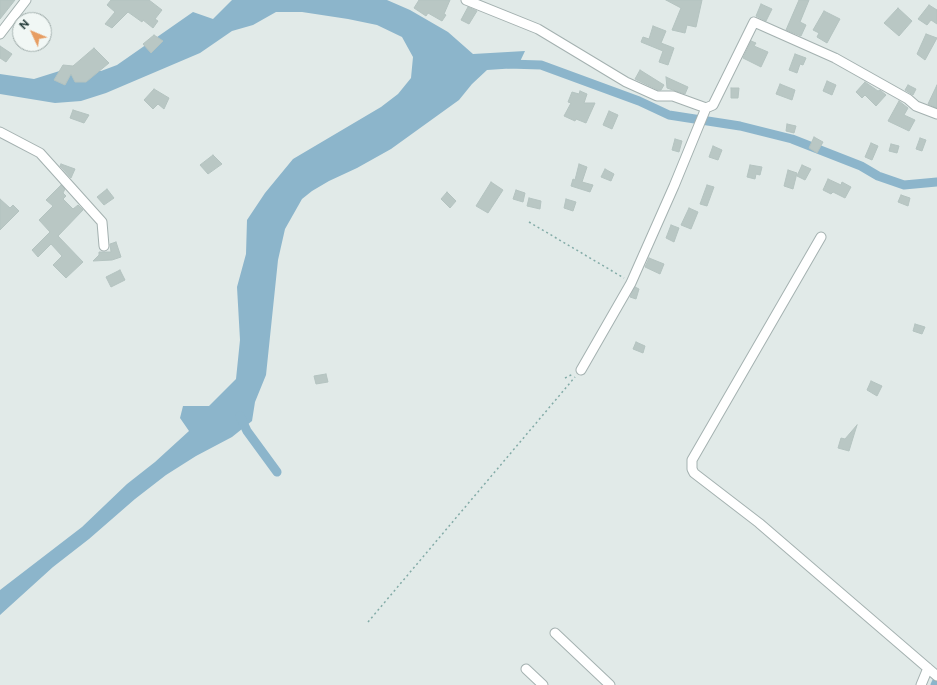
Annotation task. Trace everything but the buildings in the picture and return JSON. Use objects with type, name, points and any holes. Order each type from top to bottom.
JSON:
[{"type":"street","points":[[0,34],[26,0]]},
{"type":"street","points":[[468,0],[538,29],[626,82],[657,96],[674,96],[706,108],[713,105],[754,22],[835,58],[908,99],[916,106],[937,114]]},
{"type":"street","points":[[581,370],[631,282],[706,108]]},
{"type":"street","points":[[0,132],[40,153],[102,222],[104,246]]},
{"type":"street","points":[[821,238],[692,460],[692,469],[694,473],[759,523],[937,676]]},
{"type":"street","points":[[555,633],[610,685]]},
{"type":"street","points":[[921,685],[928,668]]},
{"type":"street","points":[[526,670],[543,685]]},
{"type":"path","points":[[529,222],[631,282]]},
{"type":"path","points":[[565,378],[581,370]]},
{"type":"path","points":[[368,622],[581,370]]},
{"type":"water","points":[[232,0],[387,0],[410,10],[448,32],[473,54],[525,51],[517,68],[487,70],[472,84],[459,100],[391,149],[357,168],[329,181],[302,199],[285,229],[278,260],[266,375],[255,402],[252,421],[232,437],[196,456],[166,475],[53,567],[0,615],[0,590],[82,527],[127,484],[155,462],[189,431],[180,418],[183,406],[209,406],[236,379],[240,340],[237,287],[246,254],[247,220],[265,193],[293,159],[381,107],[398,94],[411,78],[413,57],[402,37],[377,25],[348,19],[302,12],[276,12],[253,25],[232,31],[200,53],[106,93],[81,101],[55,103],[0,94],[0,74],[34,79],[69,68],[101,71],[117,65],[193,12],[213,19]]},
{"type":"waterway","points":[[508,64],[541,65],[639,101],[669,115],[740,126],[792,139],[861,166],[878,176],[904,185],[937,182]]},
{"type":"waterway","points":[[240,416],[247,431],[277,472]]},
{"type":"waterway","points":[[935,685],[937,681]]}]
